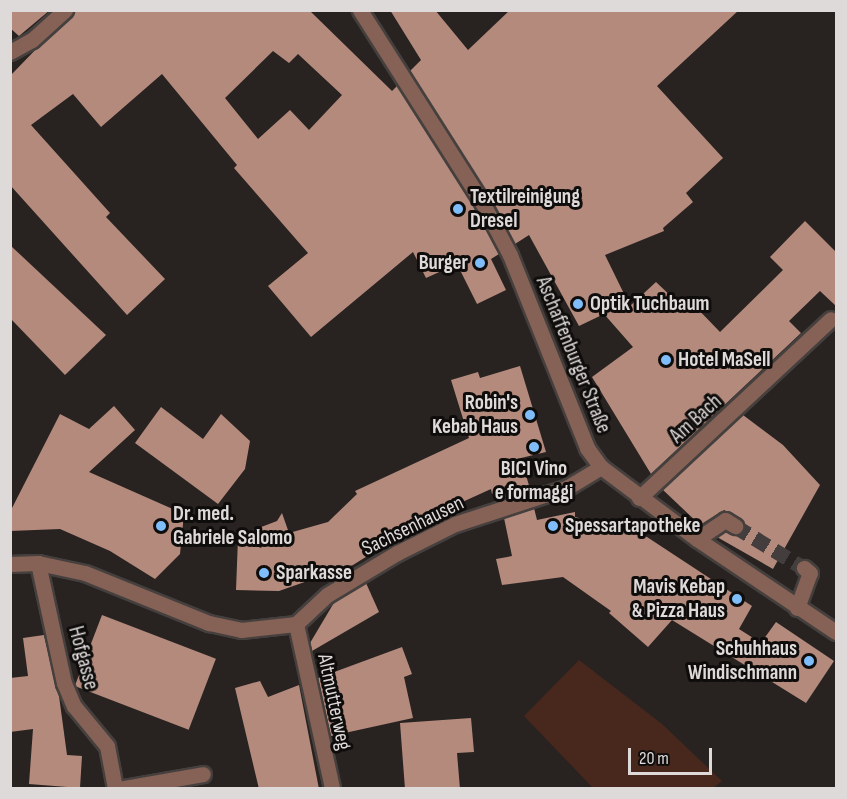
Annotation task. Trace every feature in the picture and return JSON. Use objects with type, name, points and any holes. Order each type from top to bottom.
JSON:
[{"type":"street","points":[[10,52],[32,40],[65,10]]},
{"type":"street","name":"Aschaffenburger Straße","points":[[360,10],[483,204],[510,255],[588,448],[601,467],[639,498],[697,539],[797,608],[837,632]]},
{"type":"street","name":"Am Bach","points":[[639,498],[831,319]]},
{"type":"street","name":"Sachsenhausen","points":[[296,624],[327,596],[397,554],[454,524],[568,487],[601,467]]},
{"type":"street","points":[[697,539],[725,520],[735,526]]},
{"type":"street","points":[[10,564],[38,563],[85,573],[209,623],[241,630],[296,624]]},
{"type":"street","name":"Hofgasse","points":[[38,563],[64,683],[74,706],[107,746],[115,789]]},
{"type":"street","points":[[797,608],[810,573],[804,568]]},
{"type":"street","name":"Altmutterweg","points":[[296,624],[332,789]]},
{"type":"street","points":[[123,789],[203,774]]},
{"type":"shaded area","points":[[579,660],[662,724],[722,781],[713,788],[593,788],[524,716]]},
{"type":"building","points":[[10,10],[50,10],[19,36],[10,28]]},
{"type":"building","points":[[74,10],[309,10],[392,91],[397,86],[475,209],[499,254],[491,259],[506,290],[477,304],[457,264],[426,278],[413,252],[311,337],[268,286],[308,253],[234,168],[237,165],[162,74],[101,127],[73,94],[31,125],[110,213],[106,217],[165,279],[127,315],[10,185],[10,76]],"holes":[[[273,51],[289,63],[298,54],[342,95],[309,130],[290,110],[258,139],[225,98]]]},
{"type":"building","points":[[390,10],[435,10],[468,50],[510,10],[739,10],[657,86],[723,158],[686,193],[693,202],[663,228],[664,231],[605,255],[630,306],[656,282],[675,300],[692,303],[720,332],[783,270],[770,257],[805,221],[837,253],[837,307],[820,291],[789,321],[801,333],[651,474],[592,377],[633,347],[604,314],[579,326],[529,235],[515,244],[410,71],[421,60]]},
{"type":"building","points":[[10,245],[106,335],[65,375],[10,318]]},
{"type":"building","points":[[520,366],[546,452],[521,458],[530,489],[499,499],[498,492],[492,494],[491,489],[381,539],[385,545],[353,565],[279,591],[236,590],[238,538],[261,548],[266,539],[253,530],[277,521],[282,513],[289,533],[328,522],[357,494],[355,491],[469,438],[451,380],[478,372],[480,378]]},
{"type":"building","points":[[114,406],[135,430],[89,472],[184,514],[180,554],[155,579],[110,551],[60,529],[10,531],[10,512],[60,414],[89,429]]},
{"type":"building","points":[[161,407],[203,439],[221,414],[250,441],[245,469],[218,504],[135,443]]},
{"type":"building","points":[[743,415],[783,445],[820,485],[773,569],[717,537],[725,532],[740,534],[745,526],[740,518],[724,510],[700,525],[662,489]]},
{"type":"building","points":[[534,508],[537,520],[575,512],[575,517],[647,537],[752,606],[739,629],[761,643],[776,622],[834,661],[806,703],[672,620],[648,647],[609,613],[611,611],[563,577],[502,585],[496,559],[512,556],[504,518]]},
{"type":"building","points":[[366,583],[379,612],[312,651],[310,643],[335,601]]},
{"type":"building","points":[[102,615],[216,659],[189,730],[75,686]]},
{"type":"building","points":[[44,635],[59,696],[67,755],[82,756],[80,788],[29,784],[33,729],[10,732],[10,678],[28,676],[23,638]]},
{"type":"building","points":[[402,647],[412,674],[404,677],[413,718],[331,736],[318,678]]},
{"type":"building","points":[[260,681],[268,697],[299,685],[319,789],[259,789],[235,688]]},
{"type":"building","points":[[471,718],[474,752],[457,753],[460,789],[405,789],[400,723]]},
{"type":"tunnel","points":[[735,526],[804,568]]},
{"type":"place","name":"Textilreinigung Dresel","points":[[458,209]]},
{"type":"place","name":"Burger","points":[[480,263]]},
{"type":"place","name":"Optik Tuchbaum","points":[[578,304]]},
{"type":"place","name":"Hotel MaSell","points":[[666,360]]},
{"type":"place","name":"Robin's Kebab Haus","points":[[530,415]]},
{"type":"place","name":"BICI Vino e formaggi","points":[[534,447]]},
{"type":"place","name":"Dr. med. Gabriele Salomo","points":[[161,526]]},
{"type":"place","name":"Spessartapotheke","points":[[553,526]]},
{"type":"place","name":"Sparkasse","points":[[264,573]]},
{"type":"place","name":"Mavis Kebap & Pizza Haus","points":[[737,599]]},
{"type":"place","name":"Schuhhaus Windischmann","points":[[809,661]]}]
